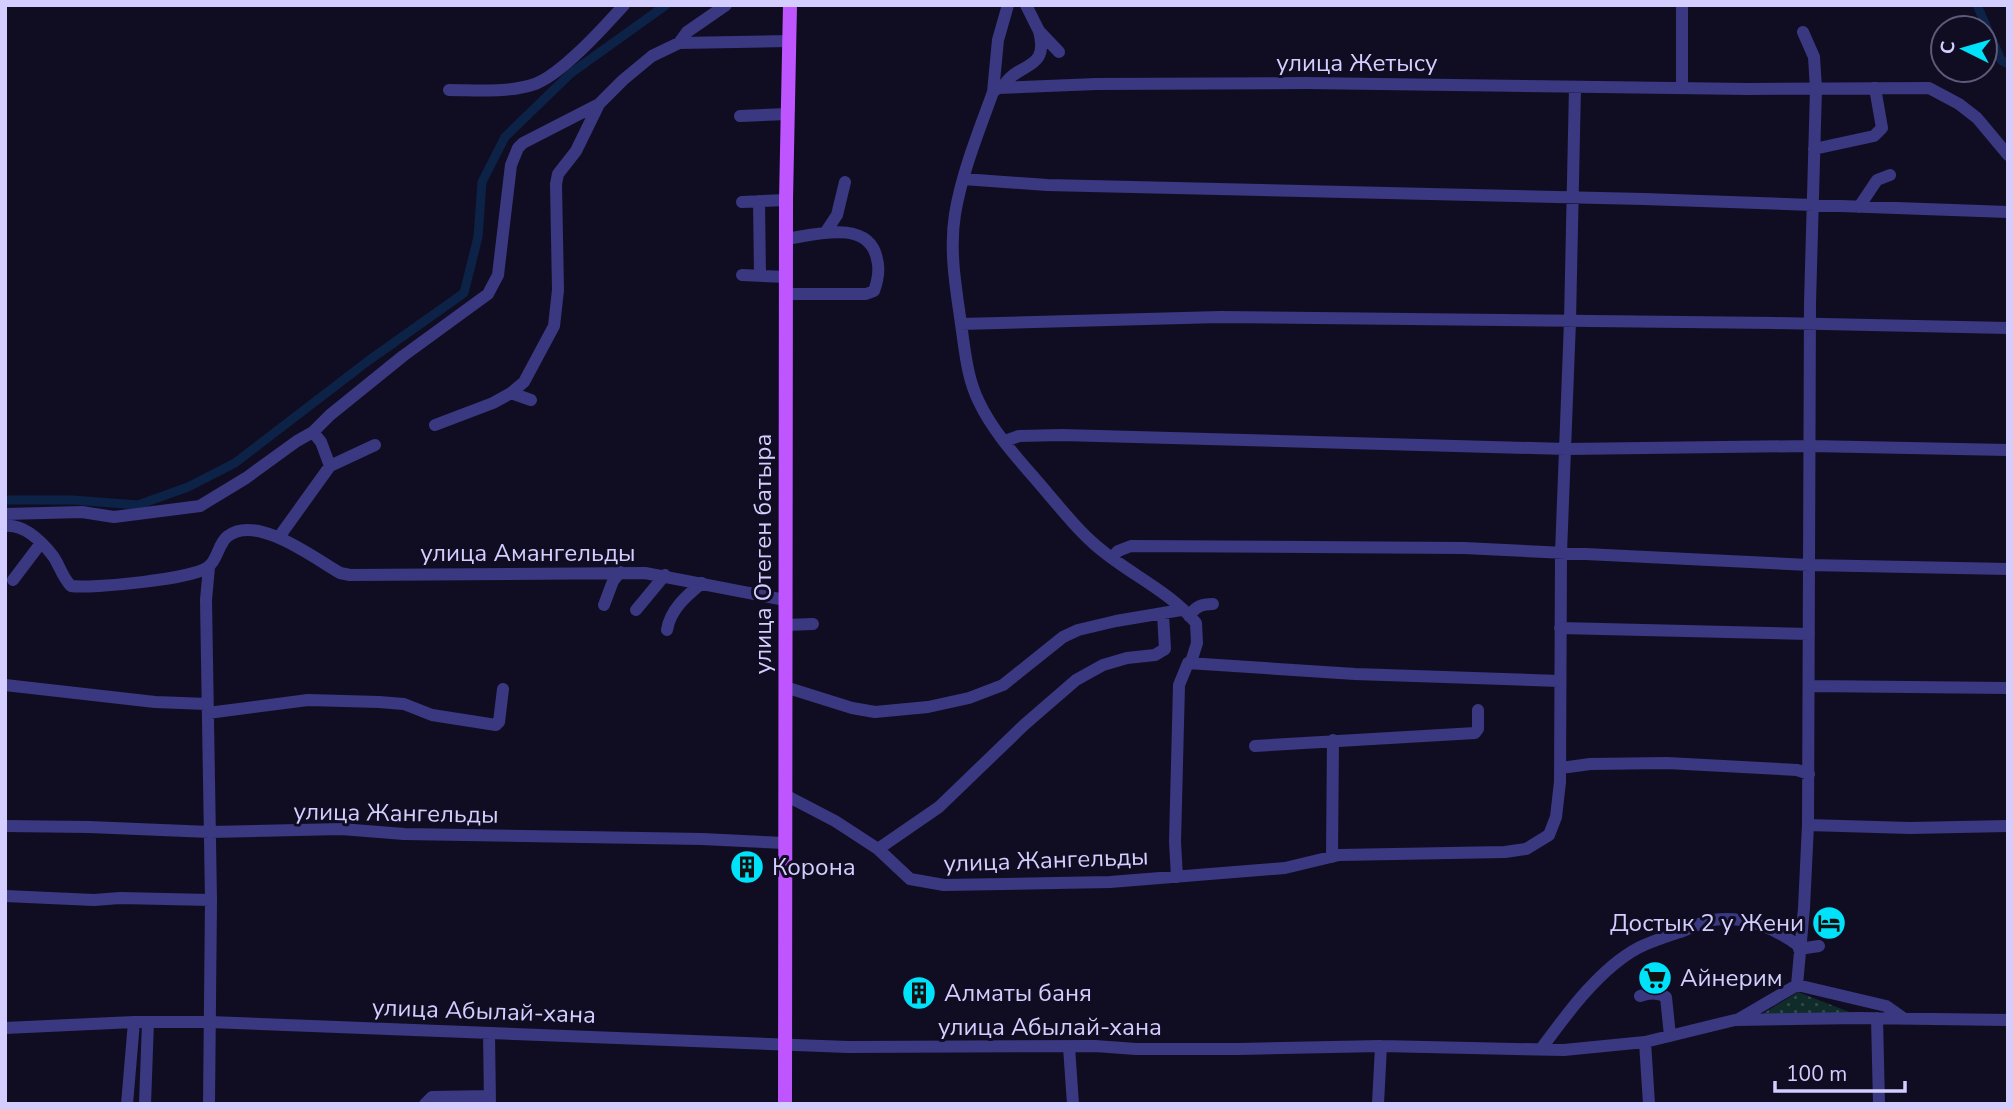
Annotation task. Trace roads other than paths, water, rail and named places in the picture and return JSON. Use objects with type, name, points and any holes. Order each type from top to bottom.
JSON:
[{"type":"main road","name":"улица Отеген батыра","points":[[785,1104],[786,200],[790,5]]},
{"type":"street","points":[[449,90],[518,89],[538,83],[568,61],[624,5]]},
{"type":"street","points":[[435,425],[493,403],[524,382],[556,317],[558,174],[576,151],[600,104],[617,86],[645,61],[679,43],[687,32],[726,5]]},
{"type":"street","points":[[1008,5],[998,40],[998,89],[963,179],[952,237],[961,324],[974,391],[980,405],[1005,441],[1071,522],[1093,544],[1132,574],[1167,595],[1196,623],[1198,633],[1193,660],[1178,685],[1175,842],[1177,877]]},
{"type":"street","points":[[998,89],[1008,79],[1038,60],[1042,49],[1039,32],[1026,5]]},
{"type":"street","points":[[1682,5],[1682,87]]},
{"type":"street","points":[[1039,32],[1059,52]]},
{"type":"street","points":[[1797,985],[1803,929],[1808,825],[1810,324],[1816,89],[1814,57],[1802,32]]},
{"type":"street","points":[[679,43],[789,41]]},
{"type":"street","name":"улица Жетысу","points":[[998,89],[1293,83],[1929,89],[1939,92],[1977,118],[2008,155]]},
{"type":"street","name":"улица Жангельды","points":[[787,796],[835,821],[878,849],[910,879],[944,885],[1041,884],[1177,877],[1286,868],[1332,857],[1527,849],[1549,835],[1553,828],[1561,768],[1561,553],[1575,87]]},
{"type":"street","points":[[1814,149],[1874,136],[1880,132],[1882,128],[1875,88]]},
{"type":"street","points":[[5,514],[82,512],[114,517],[200,506],[313,432],[403,356],[488,294],[498,275],[511,165],[518,148],[523,142],[553,130],[600,104]]},
{"type":"street","points":[[740,116],[788,114]]},
{"type":"street","points":[[1858,207],[1877,180],[1890,175]]},
{"type":"street","points":[[963,179],[1059,185],[1573,197],[2008,212]]},
{"type":"street","points":[[825,233],[837,215],[845,182]]},
{"type":"street","points":[[742,202],[786,200]]},
{"type":"street","points":[[759,201],[760,275]]},
{"type":"street","points":[[786,239],[849,232],[865,239],[876,250],[878,282],[874,291],[866,294],[787,294]]},
{"type":"street","points":[[742,275],[787,277]]},
{"type":"street","points":[[961,324],[1220,317],[2008,328]]},
{"type":"street","points":[[511,393],[531,400]]},
{"type":"street","points":[[313,432],[321,442],[330,466]]},
{"type":"street","points":[[1005,441],[1018,436],[1062,435],[1566,450],[1810,446],[2008,450]]},
{"type":"street","points":[[279,537],[330,466],[375,445]]},
{"type":"street","points":[[5,526],[21,529],[41,543],[71,586],[119,586],[183,576],[209,567],[206,600],[211,900],[209,1104]]},
{"type":"street","name":"улица Амангельды","points":[[209,567],[224,538],[234,532],[251,530],[279,537],[340,573],[350,575],[620,572],[665,575],[785,600]]},
{"type":"street","points":[[13,580],[41,543]]},
{"type":"street","points":[[1112,558],[1118,551],[1131,546],[1341,546],[1464,548],[1809,565],[2008,569]]},
{"type":"street","points":[[604,605],[613,581],[620,572]]},
{"type":"street","points":[[636,610],[665,575]]},
{"type":"street","points":[[667,630],[668,620],[684,598],[702,583]]},
{"type":"street","points":[[785,687],[852,708],[875,712],[928,707],[996,689],[1063,637],[1077,630],[1116,621],[1185,613],[1202,604],[1213,604]]},
{"type":"street","points":[[878,849],[939,807],[1024,725],[1076,680],[1103,665],[1161,653],[1165,649],[1166,638],[1163,614]]},
{"type":"street","points":[[785,625],[813,624]]},
{"type":"street","points":[[1560,628],[1809,634]]},
{"type":"street","points":[[1193,660],[1355,674],[1559,681]]},
{"type":"street","points":[[5,685],[208,709],[308,700],[404,704],[432,715],[496,725],[499,722],[503,689]]},
{"type":"street","points":[[1809,687],[2008,688]]},
{"type":"street","points":[[1255,746],[1475,733],[1478,729],[1478,710]]},
{"type":"street","points":[[1332,857],[1333,740]]},
{"type":"street","points":[[1561,768],[1590,764],[1667,763],[1797,770],[1809,774]]},
{"type":"street","points":[[1808,825],[1910,828],[2008,826]]},
{"type":"street","name":"улица Жангельды","points":[[5,826],[210,832],[341,829],[404,834],[702,839],[785,844]]},
{"type":"street","points":[[5,896],[77,900],[211,900]]},
{"type":"street","points":[[1541,1049],[1567,1014],[1603,975],[1637,949],[1698,924],[1733,919],[1751,922],[1786,936],[1799,947],[1819,946]]},
{"type":"street","points":[[1735,1020],[1797,985],[1886,1006],[1903,1018]]},
{"type":"street","points":[[1640,996],[1653,993],[1665,998],[1670,1037]]},
{"type":"street","points":[[1877,1018],[1879,1104]]},
{"type":"street","name":"улица Абылай-хана","points":[[5,1028],[134,1022],[210,1022],[848,1047],[1136,1049],[1381,1046],[1541,1049],[1602,1048],[1645,1042],[1735,1020],[2008,1020]]},
{"type":"street","points":[[127,1104],[134,1022]]},
{"type":"street","points":[[145,1104],[148,1022]]},
{"type":"street","points":[[425,1104],[432,1097],[490,1100],[489,1033]]},
{"type":"street","points":[[1645,1042],[1649,1104]]},
{"type":"street","points":[[1378,1104],[1381,1046]]},
{"type":"street","points":[[1069,1047],[1073,1104]]},
{"type":"waterway","points":[[5,500],[73,500],[138,505],[188,487],[235,463],[368,361],[464,293],[478,237],[482,182],[505,137],[571,73],[666,5]]},
{"type":"waterway","points":[[1977,5],[2001,60],[2008,64]]},
{"type":"place","name":"Корона","points":[[747,867]]},
{"type":"place","name":"Достык 2 у Жени","points":[[1829,923]]},
{"type":"place","name":"Айнерим","points":[[1655,978]]},
{"type":"place","name":"Алматы баня","points":[[919,993]]}]
